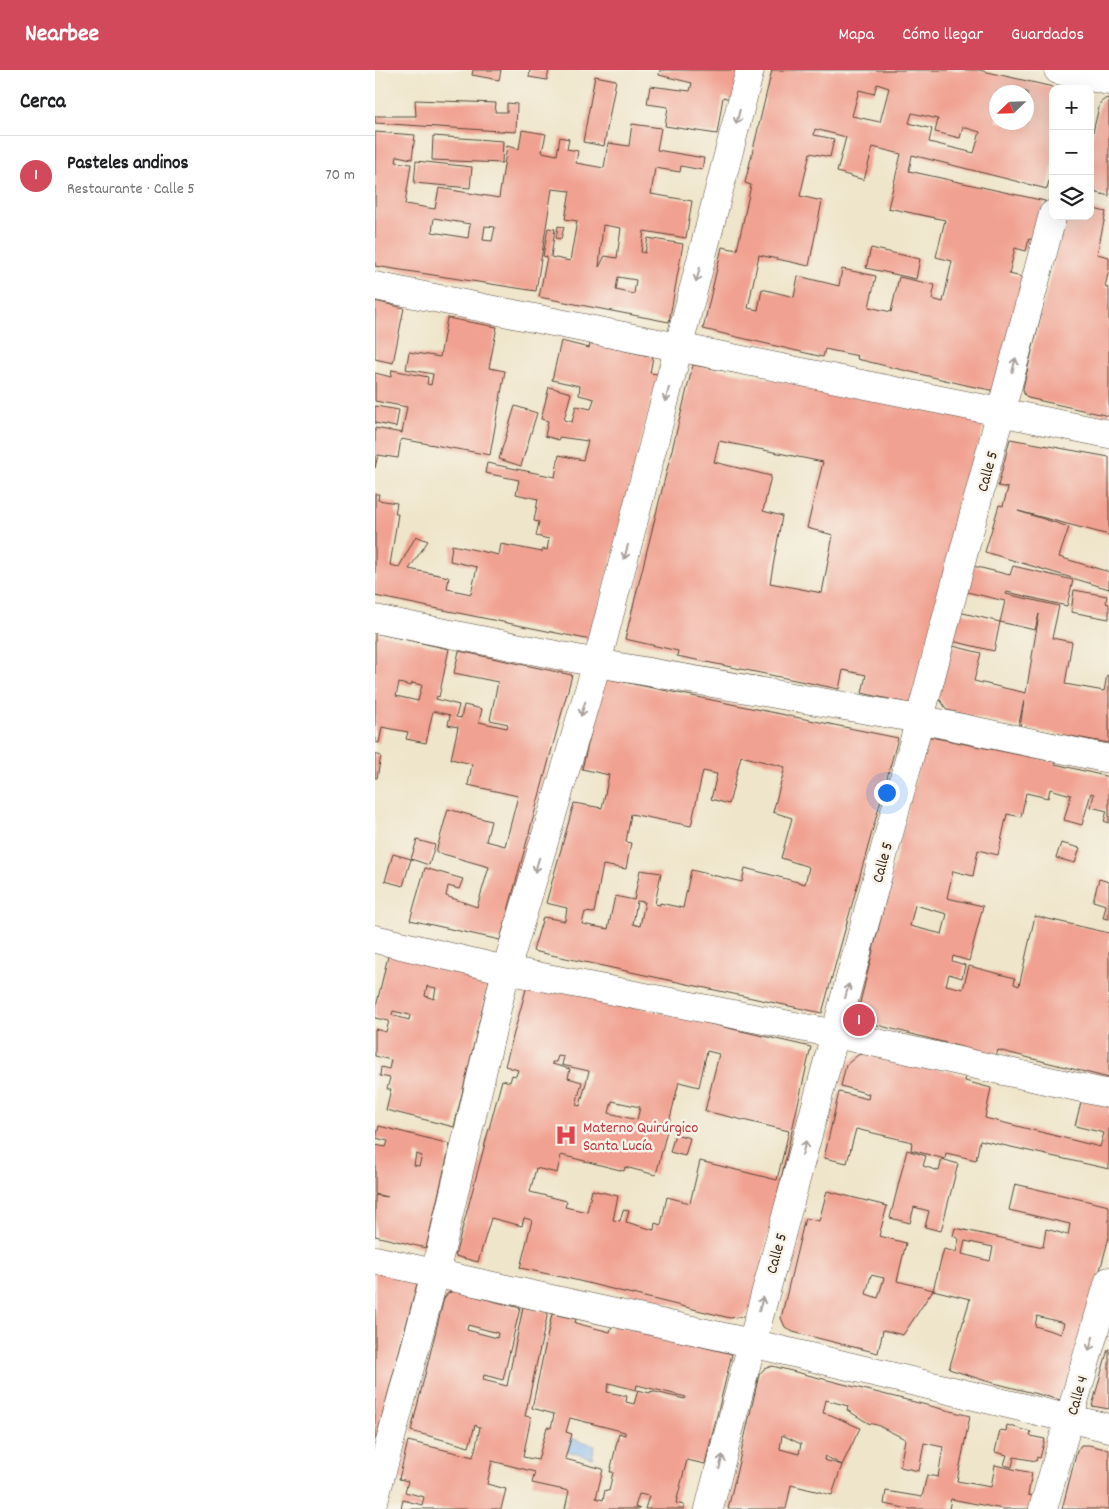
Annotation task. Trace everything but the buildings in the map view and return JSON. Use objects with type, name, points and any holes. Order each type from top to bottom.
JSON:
[{"type":"street","points":[[375,1497],[435,1274],[506,970],[597,662],[750,70]]},
{"type":"street","points":[[1057,70],[1093,79]]},
{"type":"street","name":"Calle 5","points":[[709,1509],[751,1343],[1002,412],[1051,220]]},
{"type":"street","points":[[375,286],[1109,434]]},
{"type":"street","points":[[375,619],[597,662],[919,719],[1109,758]]},
{"type":"street","points":[[375,939],[506,970],[835,1034],[1109,1094]]},
{"type":"street","points":[[375,1260],[751,1343],[1109,1428]]},
{"type":"street","name":"Calle 4","points":[[1043,1509],[1109,1281]]},
{"type":"water","points":[[570,1438],[595,1445],[592,1458],[567,1451]]},
{"type":"place","name":"Pasteles andinos","points":[[859,1020]]},
{"type":"place","name":"Materno Quirúrgico Santa Lucía","points":[[566,1135]]}]
